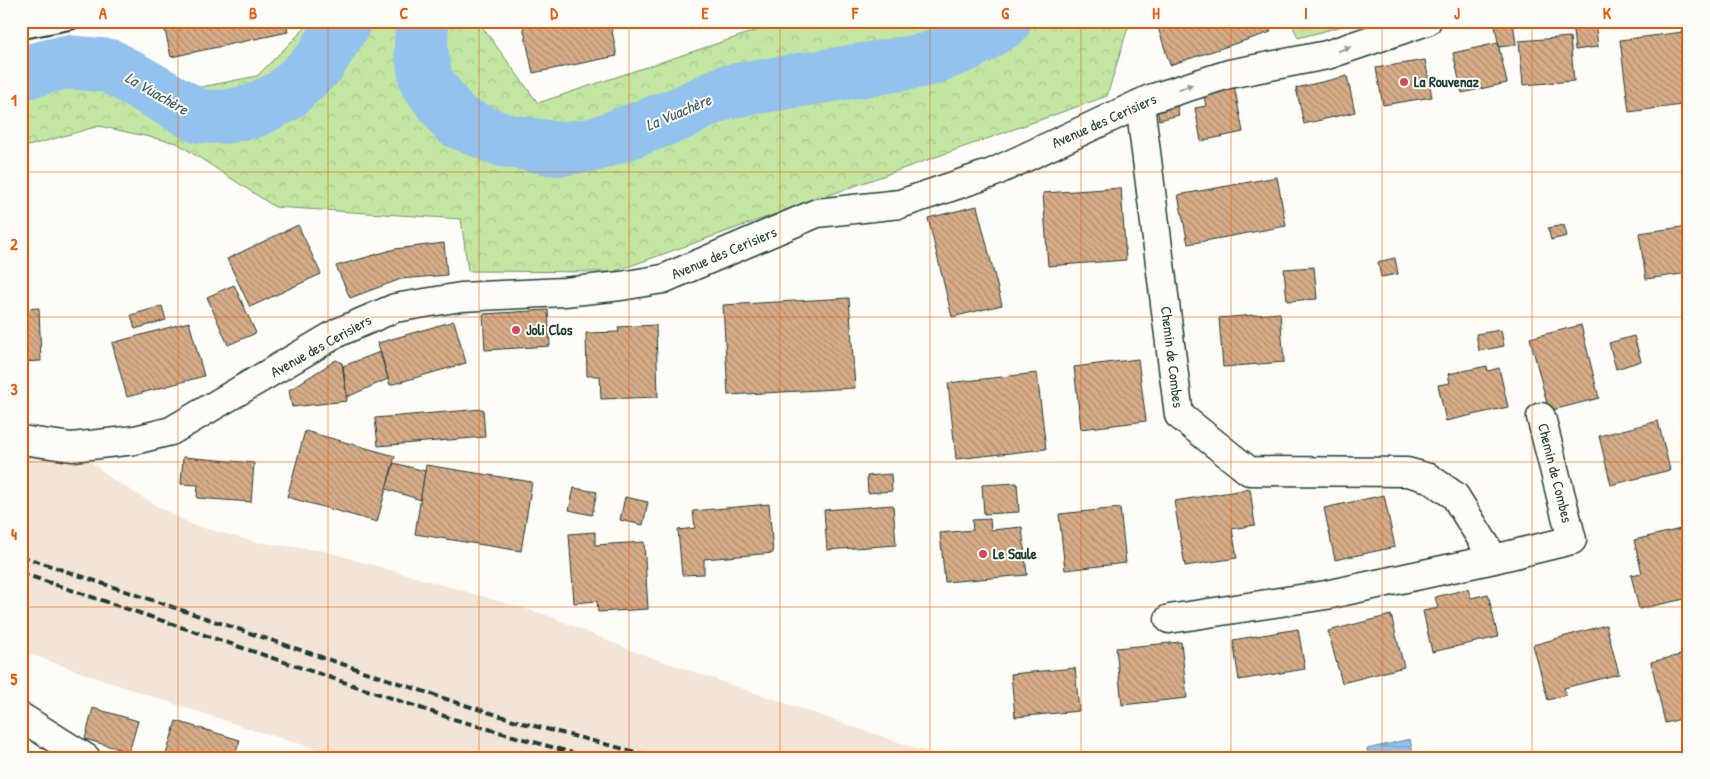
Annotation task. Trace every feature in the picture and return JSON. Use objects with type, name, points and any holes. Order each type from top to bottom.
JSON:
[{"type":"street","name":"Avenue des Cerisiers","points":[[21,440],[72,447],[135,440],[171,430],[339,332],[394,308],[461,297],[564,292],[663,279],[817,213],[900,204],[992,173],[1140,104],[1229,74],[1328,55],[1427,21]]},
{"type":"street","name":"Chemin de Combes","points":[[1140,104],[1179,415],[1249,471],[1407,472],[1429,478],[1455,496],[1494,559]]},
{"type":"street","name":"Chemin de Combes","points":[[1169,619],[1326,596],[1572,540],[1541,417]]},
{"type":"street","points":[[21,717],[86,758]]},
{"type":"lane","points":[[21,31],[72,21]]},
{"type":"shaded area","points":[[21,440],[84,456],[112,479],[193,525],[255,542],[324,551],[547,615],[630,650],[944,758],[347,758],[256,731],[103,680],[21,651]]},
{"type":"green space","points":[[312,21],[478,21],[538,103],[785,21],[1130,21],[1107,96],[613,272],[468,271],[461,219],[275,207],[177,143],[99,126],[21,148],[21,88],[71,73],[181,91],[257,76]]},
{"type":"green space","points":[[1291,21],[1362,21],[1298,38]]},
{"type":"water","points":[[1410,739],[1414,758],[1369,758],[1367,749]]},
{"type":"building","points":[[163,21],[286,21],[288,32],[171,57]]},
{"type":"building","points":[[522,21],[610,21],[617,56],[533,73]]},
{"type":"building","points":[[1156,21],[1267,21],[1271,32],[1170,65]]},
{"type":"building","points":[[1494,21],[1513,21],[1516,45],[1499,47]]},
{"type":"building","points":[[1572,21],[1595,21],[1598,47],[1575,50]]},
{"type":"building","points":[[1683,32],[1685,47],[1689,47],[1689,104],[1629,112],[1620,40]]},
{"type":"building","points":[[1570,37],[1574,81],[1523,85],[1519,41]]},
{"type":"building","points":[[1498,43],[1507,83],[1462,93],[1453,53]]},
{"type":"building","name":"La Rouvenaz","points":[[1425,60],[1432,97],[1383,105],[1376,68]]},
{"type":"building","points":[[1347,76],[1355,112],[1304,124],[1296,88]]},
{"type":"building","points":[[1233,80],[1243,132],[1201,141],[1195,108],[1206,106],[1202,85]]},
{"type":"building","points":[[1175,98],[1179,115],[1159,120],[1156,100]]},
{"type":"building","points":[[1277,177],[1286,226],[1188,244],[1178,195]]},
{"type":"building","points":[[1121,188],[1126,260],[1048,266],[1043,193]]},
{"type":"building","points":[[977,206],[1002,305],[952,317],[928,218]]},
{"type":"building","points":[[298,225],[321,274],[250,307],[227,259]]},
{"type":"building","points":[[1564,225],[1567,236],[1551,240],[1548,228]]},
{"type":"building","points":[[1689,226],[1689,273],[1646,279],[1639,233]]},
{"type":"building","points":[[444,243],[447,275],[401,279],[350,298],[336,266],[395,249]]},
{"type":"building","points":[[1395,258],[1398,274],[1381,277],[1378,262]]},
{"type":"building","points":[[1314,267],[1317,299],[1287,301],[1284,269]]},
{"type":"building","points":[[234,285],[256,333],[228,345],[207,297]]},
{"type":"building","points":[[849,298],[855,388],[728,395],[723,305]]},
{"type":"building","points":[[162,306],[166,320],[135,329],[131,315]]},
{"type":"building","points":[[39,308],[41,361],[21,362],[21,309]]},
{"type":"building","name":"Joli Clos","points":[[548,310],[550,346],[485,350],[483,314]]},
{"type":"building","points":[[1280,313],[1284,362],[1223,367],[1219,318]]},
{"type":"building","points":[[454,321],[466,363],[390,385],[378,343]]},
{"type":"building","points":[[189,322],[204,376],[127,397],[112,343]]},
{"type":"building","points":[[656,325],[658,397],[601,399],[600,376],[587,376],[586,333],[619,332],[618,327]]},
{"type":"building","points":[[1581,325],[1599,398],[1549,411],[1530,338]]},
{"type":"building","points":[[1501,330],[1504,346],[1479,351],[1476,334]]},
{"type":"building","points":[[1634,336],[1641,361],[1616,369],[1609,343]]},
{"type":"building","points":[[380,352],[388,379],[347,397],[343,366]]},
{"type":"building","points":[[1138,359],[1146,421],[1081,429],[1074,367]]},
{"type":"building","points":[[336,360],[342,363],[347,401],[292,407],[289,390]]},
{"type":"building","points":[[1487,366],[1488,371],[1499,368],[1508,407],[1446,421],[1438,385],[1450,383],[1448,374]]},
{"type":"building","points":[[1037,373],[1046,449],[956,459],[948,383]]},
{"type":"building","points":[[483,409],[485,437],[378,446],[375,418]]},
{"type":"building","points":[[1658,421],[1670,470],[1611,485],[1599,436]]},
{"type":"building","points":[[305,431],[395,456],[377,522],[287,497]]},
{"type":"building","points":[[183,457],[254,463],[251,502],[197,498],[198,485],[181,484]]},
{"type":"building","points":[[394,463],[425,471],[421,500],[386,489]]},
{"type":"building","points":[[426,465],[532,482],[521,551],[415,534]]},
{"type":"building","points":[[891,474],[892,491],[868,493],[867,476]]},
{"type":"building","points":[[1017,483],[1019,512],[984,514],[982,485]]},
{"type":"building","points":[[574,488],[597,492],[592,515],[569,510]]},
{"type":"building","points":[[1250,489],[1255,525],[1232,529],[1237,558],[1185,566],[1174,501]]},
{"type":"building","points":[[1384,495],[1395,547],[1335,560],[1324,508]]},
{"type":"building","points":[[625,497],[648,502],[643,525],[620,520]]},
{"type":"building","points":[[769,504],[773,553],[704,559],[704,574],[682,575],[678,530],[695,528],[693,511]]},
{"type":"building","points":[[893,505],[896,545],[827,550],[824,510]]},
{"type":"building","points":[[1120,508],[1126,563],[1065,570],[1059,514]]},
{"type":"building","name":"Le Saule","points":[[990,519],[991,530],[1022,527],[1027,575],[945,582],[940,533],[973,530],[972,520]]},
{"type":"building","points":[[1689,527],[1689,598],[1639,609],[1631,575],[1642,573],[1634,540]]},
{"type":"building","points":[[595,532],[595,545],[644,542],[648,609],[598,612],[597,601],[574,603],[569,534]]},
{"type":"building","points":[[1468,589],[1471,598],[1488,594],[1498,637],[1432,652],[1423,611],[1438,608],[1435,597]]},
{"type":"building","points":[[1391,615],[1404,667],[1342,683],[1328,631]]},
{"type":"building","points":[[1606,625],[1619,674],[1564,688],[1566,695],[1548,700],[1533,645]]},
{"type":"building","points":[[1298,629],[1305,669],[1239,680],[1233,640]]},
{"type":"building","points":[[1181,642],[1187,698],[1122,705],[1116,648]]},
{"type":"building","points":[[1689,653],[1689,717],[1665,723],[1651,662]]},
{"type":"building","points":[[1075,668],[1079,711],[1015,717],[1011,674]]},
{"type":"building","points":[[93,708],[138,721],[129,752],[85,739]]},
{"type":"building","points":[[176,721],[240,740],[234,758],[165,758]]},
{"type":"waterway","name":"La Vuachère","points":[[21,73],[66,62],[110,66],[198,116],[223,117],[254,111],[284,96],[319,63],[345,21]]},
{"type":"waterway","name":"La Vuachère","points":[[422,21],[421,50],[426,81],[456,121],[503,140],[558,149],[593,145],[679,114],[725,92],[926,60],[968,44],[1005,21]]},
{"type":"railway","points":[[21,556],[455,702],[523,723],[659,758]]},
{"type":"railway","points":[[21,573],[450,718],[590,758]]},
{"type":"place","name":"La Rouvenaz","points":[[1404,82]]},
{"type":"place","name":"Joli Clos","points":[[516,330]]},
{"type":"place","name":"Le Saule","points":[[983,554]]}]
